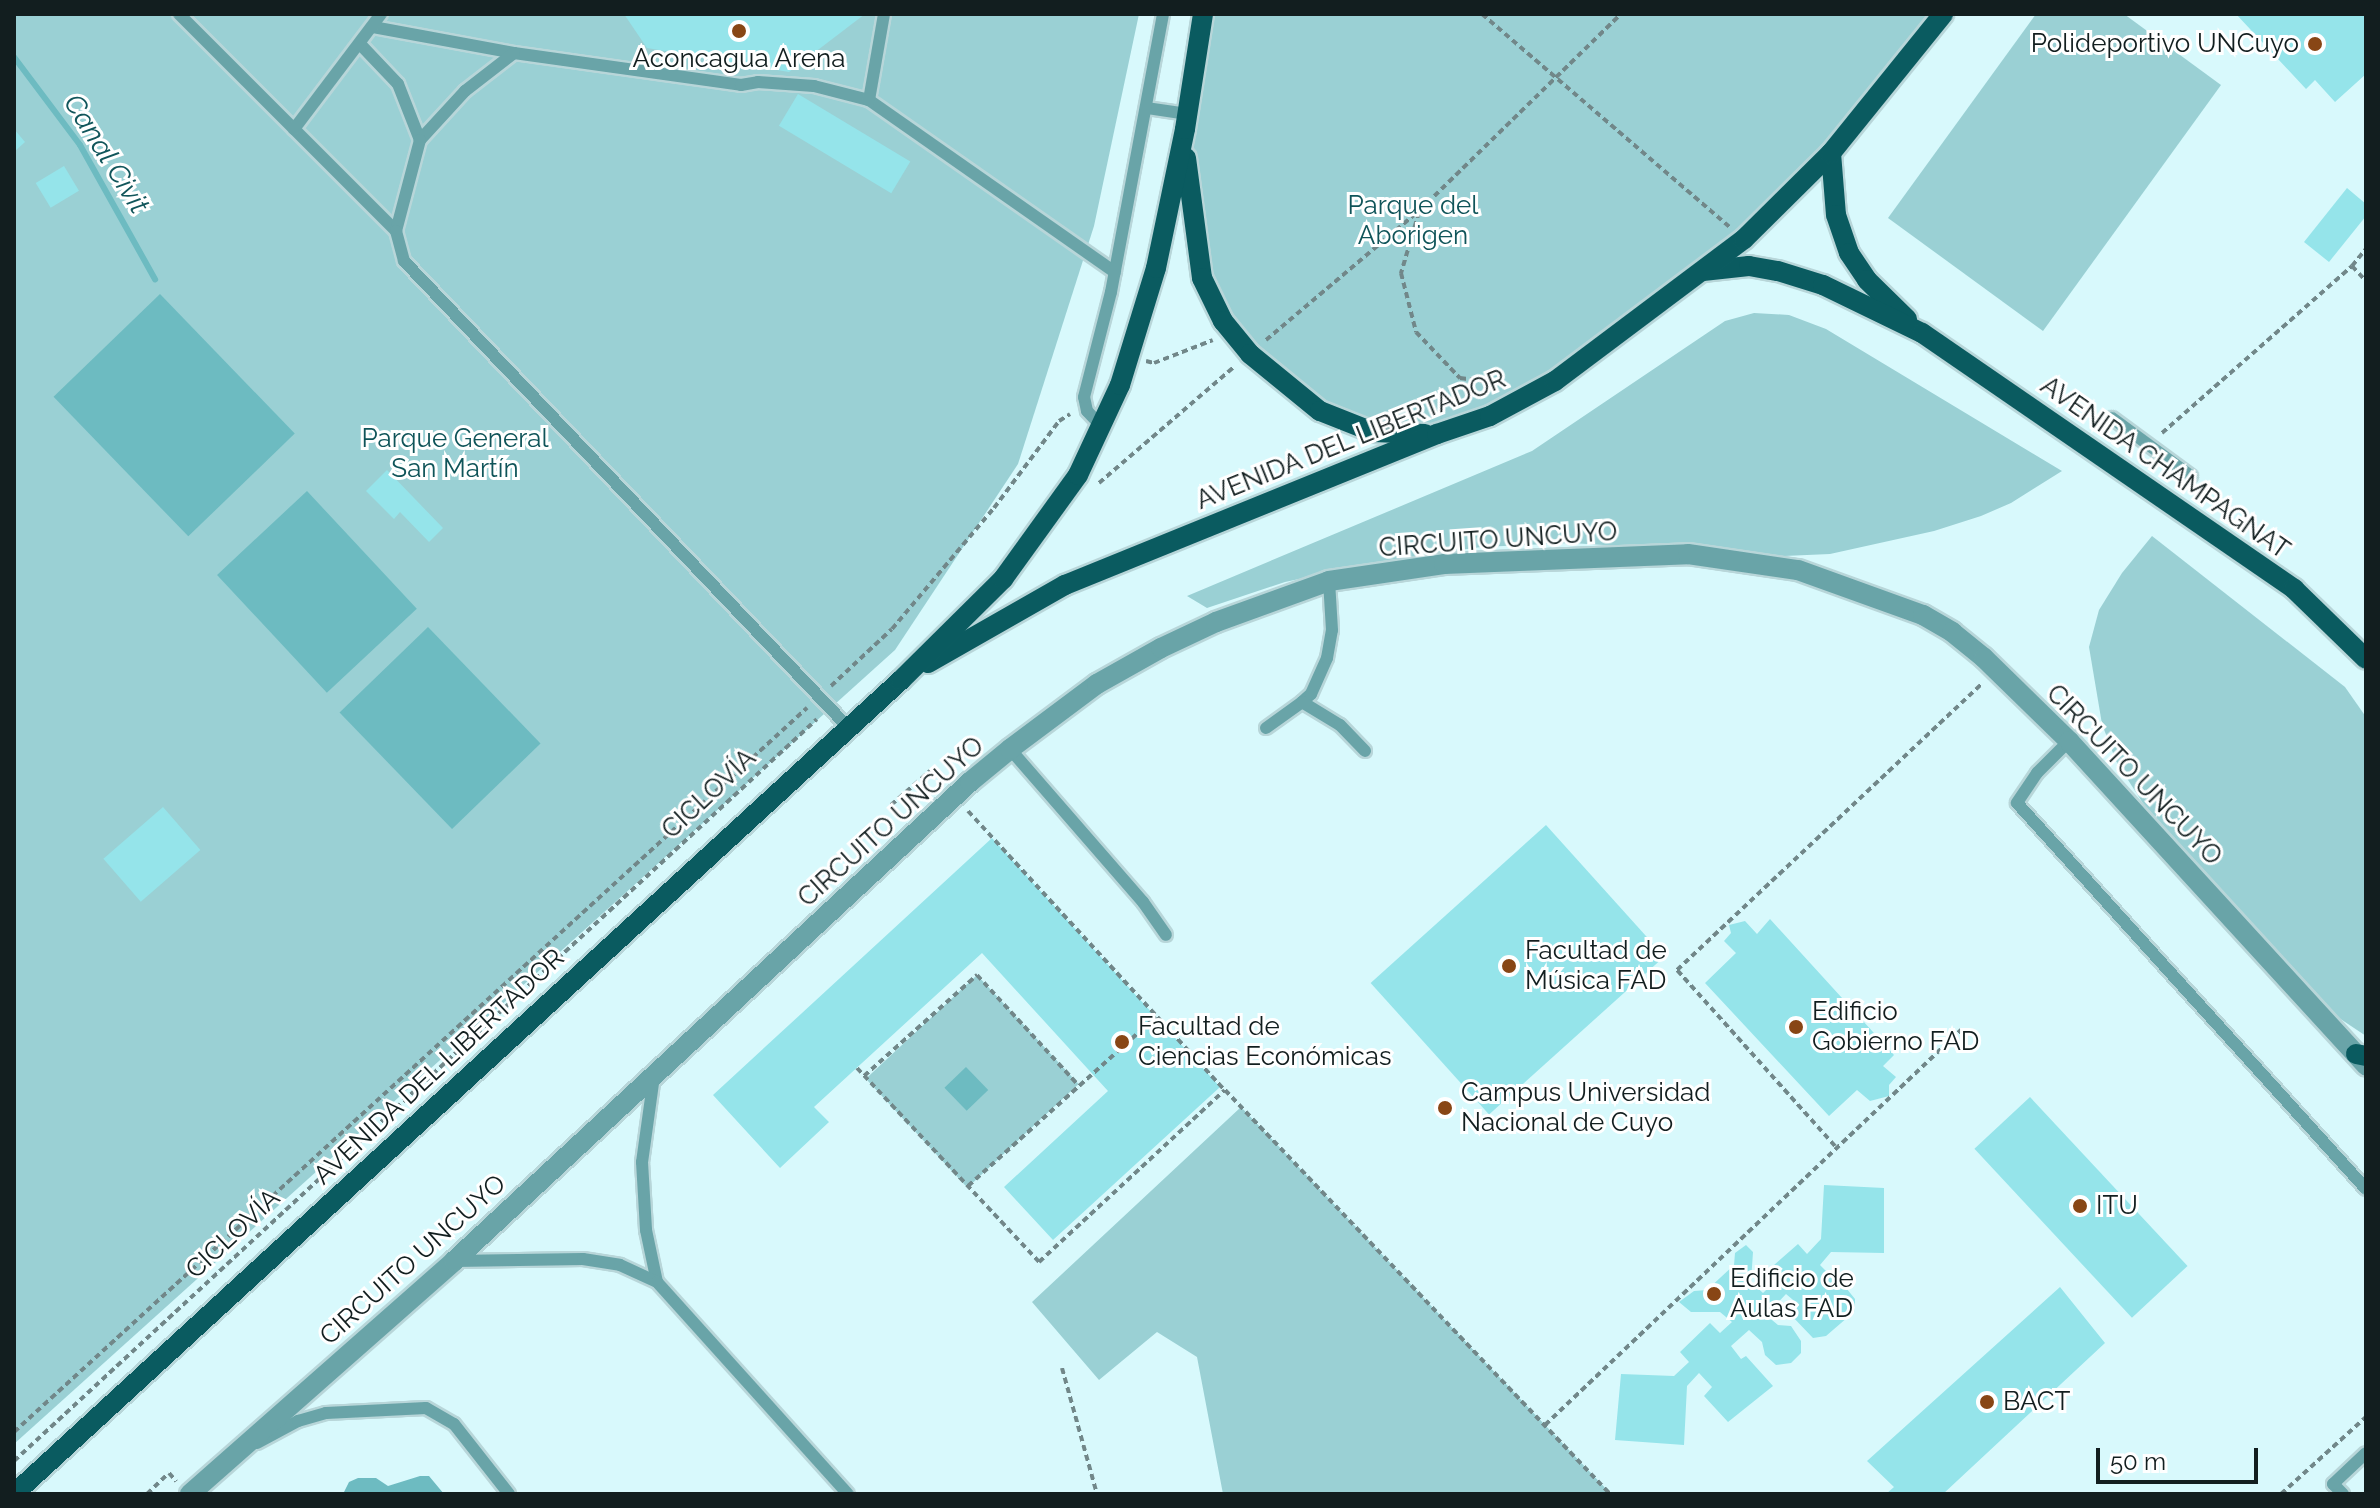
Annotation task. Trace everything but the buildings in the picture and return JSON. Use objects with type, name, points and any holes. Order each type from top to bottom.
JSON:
[{"type":"main road","name":"AVENIDA DEL LIBERTADOR","points":[[14,1494],[847,726],[901,680],[1012,568],[1078,475],[1102,427],[1128,357],[1156,268],[1186,121],[1203,14]]},
{"type":"main road","name":"AVENIDA DEL LIBERTADOR","points":[[901,680],[1065,585],[1437,434],[1490,416],[1555,381],[1744,239],[1831,153],[1943,14]]},
{"type":"main road","points":[[1186,121],[1188,186],[1202,278],[1223,321],[1250,354],[1296,395],[1348,423],[1373,432],[1437,434]]},
{"type":"main road","name":"AVENIDA CHAMPAGNAT","points":[[1831,153],[1836,215],[1849,253],[1867,280],[1922,333]]},
{"type":"main road","name":"AVENIDA CHAMPAGNAT","points":[[1703,271],[1749,266],[1778,271],[1823,285],[1922,333],[2219,534],[2294,589],[2366,659]]},
{"type":"street","name":"CIRCUITO UNCUYO","points":[[184,1488],[229,1458],[454,1261],[1010,749],[1097,684],[1161,648],[1216,622],[1329,581],[1444,564],[1688,554],[1798,570],[1867,592],[1923,615],[1952,632],[2069,741],[2363,1058]]},
{"type":"lane","points":[[179,14],[396,231]]},
{"type":"lane","points":[[294,129],[381,14]]},
{"type":"lane","points":[[869,100],[884,14]]},
{"type":"lane","points":[[1102,427],[1084,404],[1115,272],[1163,14]]},
{"type":"lane","points":[[373,27],[514,53],[741,85],[758,82],[814,86],[869,100],[1115,272]]},
{"type":"lane","points":[[360,44],[398,84],[420,140]]},
{"type":"lane","points":[[514,53],[465,91],[420,140],[396,231],[404,261],[847,726]]},
{"type":"lane","points":[[1147,108],[1186,121]]},
{"type":"lane","points":[[2112,418],[2191,476]]},
{"type":"lane","points":[[1266,728],[1311,694],[1327,658],[1332,630],[1329,581]]},
{"type":"lane","points":[[1302,702],[1340,725],[1365,751]]},
{"type":"lane","points":[[2069,741],[2037,773],[2017,803],[2366,1189]]},
{"type":"lane","points":[[1010,749],[1143,902],[1166,935]]},
{"type":"lane","points":[[654,1075],[642,1162],[642,1192],[657,1282]]},
{"type":"lane","points":[[454,1261],[583,1259],[620,1265],[657,1282],[848,1494]]},
{"type":"lane","points":[[229,1458],[298,1421],[326,1413],[426,1408],[454,1424],[509,1494]]},
{"type":"lane","points":[[2343,1494],[2333,1484],[2366,1453]]},
{"type":"path","points":[[1482,14],[1558,76],[1744,239]]},
{"type":"path","points":[[1097,484],[1420,210],[1621,14]]},
{"type":"path","points":[[1420,210],[1401,273],[1416,332],[1460,378],[1518,383]]},
{"type":"path","points":[[2148,445],[2352,266],[2366,249]]},
{"type":"path","points":[[2352,266],[2366,281]]},
{"type":"path","points":[[1128,357],[1154,363],[1216,339],[1225,340]]},
{"type":"path","points":[[14,1432],[892,629],[994,508],[1059,421],[1084,404]]},
{"type":"path","points":[[1835,1146],[1677,970],[1996,671]]},
{"type":"path","name":"CICLOVÍA","points":[[14,1461],[829,707]]},
{"type":"path","points":[[891,805],[930,771],[936,777]]},
{"type":"path","points":[[968,811],[1156,1017],[1610,1494]]},
{"type":"path","points":[[864,1076],[977,975],[1078,1085]]},
{"type":"path","points":[[968,1186],[1156,1017]]},
{"type":"path","points":[[1545,1426],[1835,1146],[1961,1030]]},
{"type":"path","points":[[857,1068],[1039,1262],[1225,1090]]},
{"type":"path","points":[[1062,1368],[1097,1494]]},
{"type":"path","points":[[2281,1494],[2366,1417]]},
{"type":"path","points":[[147,1494],[169,1473],[184,1488]]},
{"type":"green space","name":"Parque General San Martín","points":[[14,14],[1139,14],[1094,226],[1018,464],[895,650],[14,1444]]},
{"type":"green space","name":"Parque del Aborigen","points":[[1203,14],[1943,14],[1744,239],[1555,381],[1437,434],[1348,423],[1250,354],[1202,278],[1185,129]]},
{"type":"green space","points":[[2036,14],[2124,14],[2221,85],[2043,331],[1888,218]]},
{"type":"green space","points":[[1754,313],[1789,315],[1826,329],[2062,471],[2011,503],[1981,516],[1934,531],[1830,554],[1784,556],[1571,543],[1481,547],[1384,561],[1285,582],[1207,608],[1187,596],[1532,451],[1725,321]]},
{"type":"green space","points":[[2152,536],[2345,687],[2366,717],[2366,1036],[2339,1018],[2144,805],[2116,761],[2102,724],[2089,647],[2099,610],[2122,573]]},
{"type":"green space","points":[[977,975],[1079,1084],[967,1188],[866,1079]]},
{"type":"green space","points":[[1241,1107],[1611,1494],[1223,1494],[1197,1357],[1157,1332],[1099,1380],[1032,1302]]},
{"type":"shaded area","points":[[160,294],[295,434],[188,536],[54,397]]},
{"type":"shaded area","points":[[307,491],[417,609],[327,693],[217,575]]},
{"type":"shaded area","points":[[428,627],[541,744],[452,829],[340,712]]},
{"type":"shaded area","points":[[966,1067],[988,1090],[967,1111],[944,1088]]},
{"type":"shaded area","points":[[429,1476],[444,1494],[343,1494],[349,1482],[358,1478],[376,1478],[388,1486]]},
{"type":"waterway","name":"Canal Civit","points":[[14,57],[80,145],[155,279]]},
{"type":"place","name":"Aconcagua Arena","points":[[739,31]]},
{"type":"place","name":"Polideportivo UNCuyo","points":[[2315,44]]},
{"type":"place","name":"Facultad de Música FAD","points":[[1509,966]]},
{"type":"place","name":"Edificio Gobierno FAD","points":[[1796,1027]]},
{"type":"place","name":"Facultad de Ciencias Económicas","points":[[1122,1042]]},
{"type":"place","name":"Campus Universidad Nacional de Cuyo","points":[[1445,1108]]},
{"type":"place","name":"ITU","points":[[2080,1206]]},
{"type":"place","name":"Edificio de Aulas FAD","points":[[1714,1294]]},
{"type":"place","name":"BACT","points":[[1987,1402]]}]
